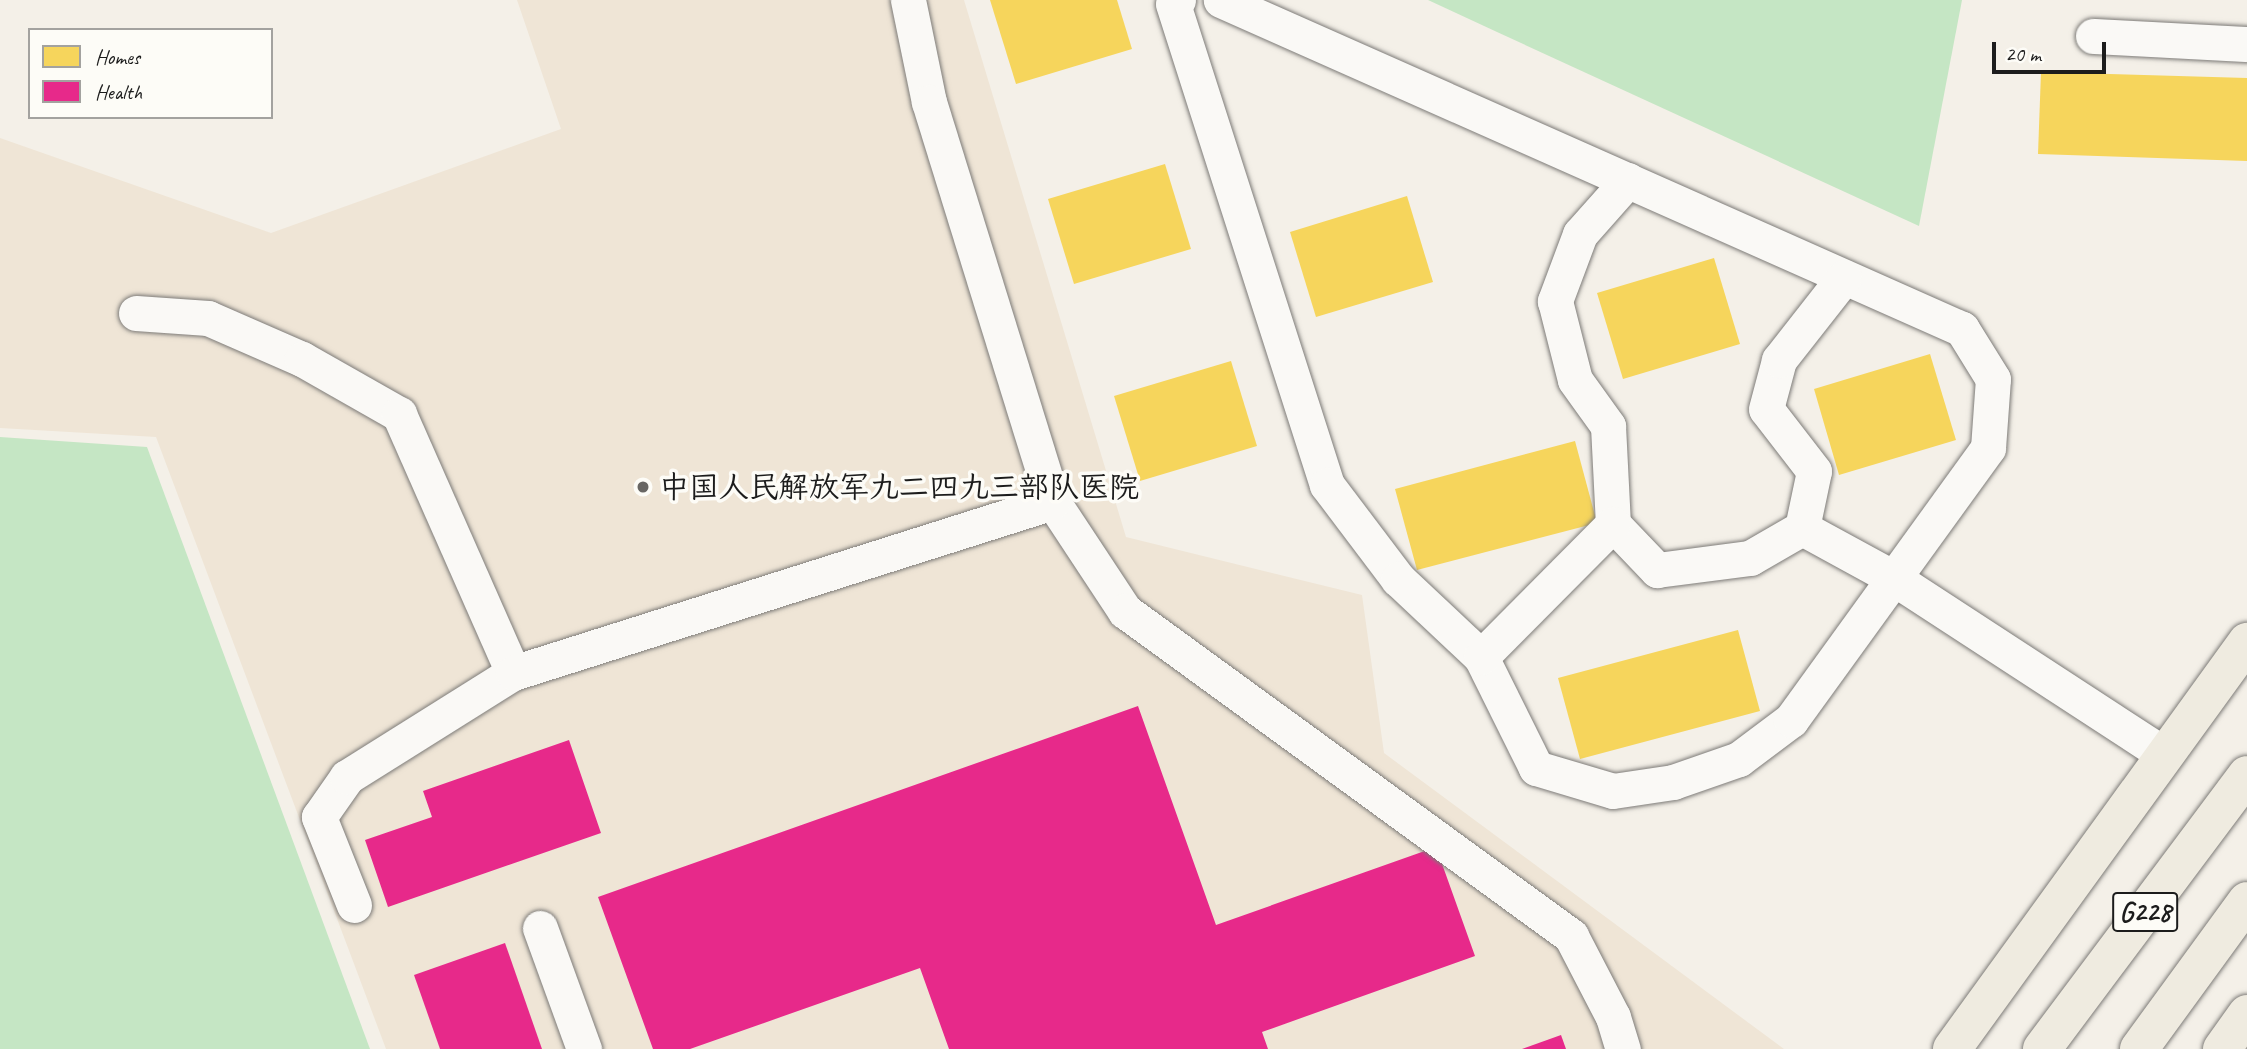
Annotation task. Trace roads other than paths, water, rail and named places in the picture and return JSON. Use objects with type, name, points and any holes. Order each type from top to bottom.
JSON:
[{"type":"highway","points":[[1951,1049],[2247,642]]},
{"type":"highway","name":"G228","points":[[2042,1049],[2247,775]]},
{"type":"highway","name":"G228","points":[[2139,1049],[2247,901]]},
{"type":"highway","points":[[2222,1049],[2247,1014]]},
{"type":"street","points":[[908,0],[929,102],[1053,502],[1125,611],[1571,936],[1613,1017],[1623,1049]]},
{"type":"street","points":[[1178,0],[1173,4],[1327,485],[1398,579],[1480,657],[1536,768],[1613,791],[1673,782],[1739,759],[1791,720],[1988,448],[1993,379],[1962,329],[1221,0]]},
{"type":"street","points":[[2093,36],[2247,44]]},
{"type":"street","points":[[1628,180],[1580,234],[1555,301],[1575,380],[1608,426],[1613,524],[1657,570],[1750,558],[1802,528],[1814,471],[1766,409],[1779,360],[1844,277]]},
{"type":"street","points":[[136,313],[208,318],[302,359],[399,414],[513,673]]},
{"type":"street","points":[[354,905],[319,817],[347,777],[513,673],[1053,502]]},
{"type":"street","points":[[1480,657],[1613,524]]},
{"type":"street","points":[[1802,528],[1892,577],[2165,755]]},
{"type":"street","points":[[540,928],[584,1049]]},
{"type":"place","name":"中国人民解放军九二四九三部队医院","points":[[643,487]]}]
